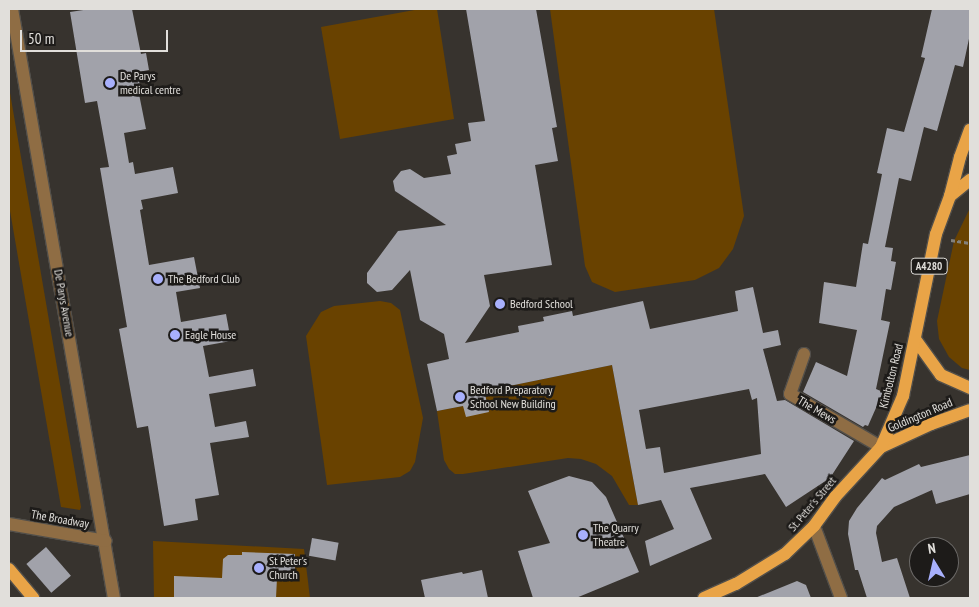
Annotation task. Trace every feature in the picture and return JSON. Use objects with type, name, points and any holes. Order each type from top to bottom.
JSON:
[{"type":"main road","points":[[950,196],[960,157],[970,130]]},
{"type":"main road","points":[[950,196],[970,180]]},
{"type":"main road","name":"A4280","points":[[915,339],[936,234],[950,196]]},
{"type":"main road","name":"Goldington Road","points":[[915,339],[941,375],[970,388]]},
{"type":"main road","name":"Kimbolton Road","points":[[881,447],[903,396],[915,339]]},
{"type":"main road","name":"Goldington Road","points":[[881,447],[930,424],[970,410]]},
{"type":"main road","name":"St. Peter's Street","points":[[704,598],[736,584],[785,554],[814,526],[835,497],[881,447]]},
{"type":"main road","points":[[9,570],[32,598]]},
{"type":"street","name":"De Parys Avenue","points":[[12,9],[106,541],[114,598]]},
{"type":"street","name":"The Mews","points":[[804,354],[790,394],[881,447]]},
{"type":"street","name":"The Broadway","points":[[9,524],[106,541]]},
{"type":"street","points":[[814,526],[841,598]]},
{"type":"path","points":[[950,239],[970,243]]},
{"type":"shaded area","points":[[420,9],[437,9],[454,119],[340,139],[321,27]]},
{"type":"shaded area","points":[[550,9],[714,9],[744,216],[733,249],[719,268],[695,280],[615,292],[592,282],[585,266]]},
{"type":"shaded area","points":[[9,87],[80,510],[61,507],[9,205]]},
{"type":"shaded area","points":[[970,208],[970,370],[962,368],[949,357],[939,339],[937,321],[954,241]]},
{"type":"shaded area","points":[[380,301],[391,303],[400,310],[423,418],[415,462],[410,471],[400,477],[327,485],[306,336],[321,312],[334,306]]},
{"type":"shaded area","points":[[612,365],[638,505],[629,505],[612,476],[596,464],[581,459],[568,458],[463,474],[455,474],[449,469],[444,460],[437,411],[463,406],[489,412],[485,394],[500,388]]},
{"type":"shaded area","points":[[153,541],[304,549],[310,598],[154,598]]},
{"type":"building","points":[[90,9],[132,9],[141,54],[146,53],[149,70],[138,72],[141,93],[139,94],[146,129],[124,133],[129,163],[133,162],[135,174],[173,167],[178,193],[141,200],[143,209],[140,210],[149,265],[194,257],[200,288],[176,292],[181,322],[226,314],[231,341],[203,346],[209,377],[253,369],[256,386],[209,394],[215,427],[246,421],[249,437],[210,443],[219,495],[195,499],[198,520],[164,526],[148,426],[137,428],[119,329],[127,327],[100,168],[109,167],[97,101],[85,103],[70,12]]},
{"type":"building","points":[[466,9],[536,9],[557,127],[552,128],[558,161],[535,165],[552,265],[484,275],[490,306],[465,343],[519,332],[518,326],[544,321],[543,317],[572,311],[573,316],[643,301],[650,329],[738,311],[735,291],[753,287],[763,333],[778,330],[781,345],[763,349],[777,401],[785,400],[854,441],[830,478],[786,507],[765,474],[690,488],[712,539],[650,566],[645,541],[674,529],[661,500],[638,505],[612,365],[500,388],[500,391],[485,394],[489,412],[466,417],[463,406],[437,411],[427,364],[449,359],[444,334],[420,320],[410,270],[392,290],[377,292],[367,283],[367,273],[398,231],[446,225],[395,191],[393,181],[401,171],[410,169],[424,178],[451,174],[447,156],[457,154],[455,144],[471,141],[468,123],[485,121]],"holes":[[[749,389],[752,400],[757,398],[761,454],[664,473],[660,447],[646,449],[639,410]]]},
{"type":"building","points":[[932,9],[970,9],[970,34],[963,67],[955,65],[937,131],[924,127],[911,181],[899,178],[885,247],[893,248],[891,261],[896,262],[891,290],[886,289],[881,320],[890,322],[876,389],[883,392],[868,426],[865,425],[863,427],[803,392],[816,362],[847,376],[857,330],[819,323],[824,282],[856,287],[863,243],[868,244],[882,174],[877,173],[887,128],[904,132],[925,58],[921,57]]},
{"type":"building","points":[[970,455],[970,494],[936,504],[932,490],[894,507],[877,526],[876,533],[882,562],[897,558],[910,598],[867,598],[858,570],[855,570],[848,534],[849,521],[857,508],[882,478],[885,480],[919,464],[921,467]]},
{"type":"building","name":"The Quarry Theatre","points":[[569,476],[592,482],[606,497],[639,572],[576,598],[533,598],[518,551],[550,543],[528,491]]},
{"type":"building","points":[[312,538],[339,543],[335,560],[309,556]]},
{"type":"building","points":[[46,547],[71,576],[51,593],[26,564]]},
{"type":"building","name":"St Peter's Church","points":[[242,552],[295,554],[295,579],[277,578],[276,598],[174,598],[174,576],[222,578],[223,559],[228,555],[242,555]]},
{"type":"building","points":[[482,570],[488,598],[425,598],[421,580]]},
{"type":"building","points":[[797,581],[806,585],[811,598],[755,598]]},
{"type":"place","name":"De Parys medical centre","points":[[110,83]]},
{"type":"place","name":"The Bedford Club","points":[[158,279]]},
{"type":"place","name":"Bedford School","points":[[500,304]]},
{"type":"place","name":"Eagle House","points":[[175,335]]},
{"type":"place","name":"Bedford Preparatory School New Building","points":[[460,397]]},
{"type":"place","name":"The Quarry Theatre","points":[[583,535]]},
{"type":"place","name":"St Peter's Church","points":[[259,568]]}]
